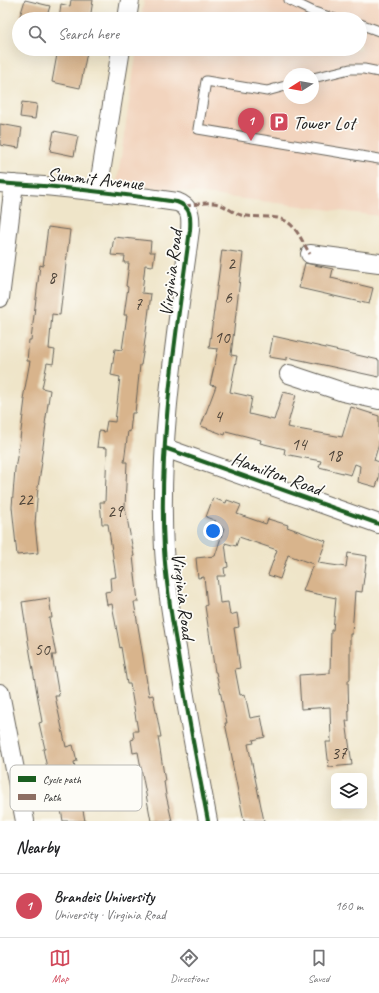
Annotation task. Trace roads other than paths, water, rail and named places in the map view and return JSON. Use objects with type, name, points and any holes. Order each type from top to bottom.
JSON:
[{"type":"street","points":[[127,12],[130,0]]},
{"type":"street","points":[[98,191],[121,56]]},
{"type":"street","points":[[0,298],[7,183]]},
{"type":"street","name":"Summit Avenue","points":[[7,183],[98,191],[177,202],[185,206]]},
{"type":"street","name":"Virginia Road","points":[[185,206],[189,211],[190,230],[175,338],[165,448],[163,520],[164,550],[167,586],[184,697],[208,821]]},
{"type":"street","points":[[310,254],[379,263]]},
{"type":"street","points":[[289,374],[343,392],[379,400]]},
{"type":"street","name":"Hamilton Road","points":[[165,448],[379,524]]},
{"type":"street","points":[[0,693],[14,765]]},
{"type":"street","points":[[23,811],[25,821]]},
{"type":"lane","points":[[289,0],[314,12]]},
{"type":"lane","points":[[367,27],[379,31]]},
{"type":"lane","points":[[319,77],[350,69],[364,69],[379,72]]},
{"type":"lane","points":[[283,87],[267,91],[206,81],[198,129],[379,159]]},
{"type":"place","name":"Tower Lot","points":[[279,122]]},
{"type":"place","name":"Brandeis University","points":[[251,141]]}]
